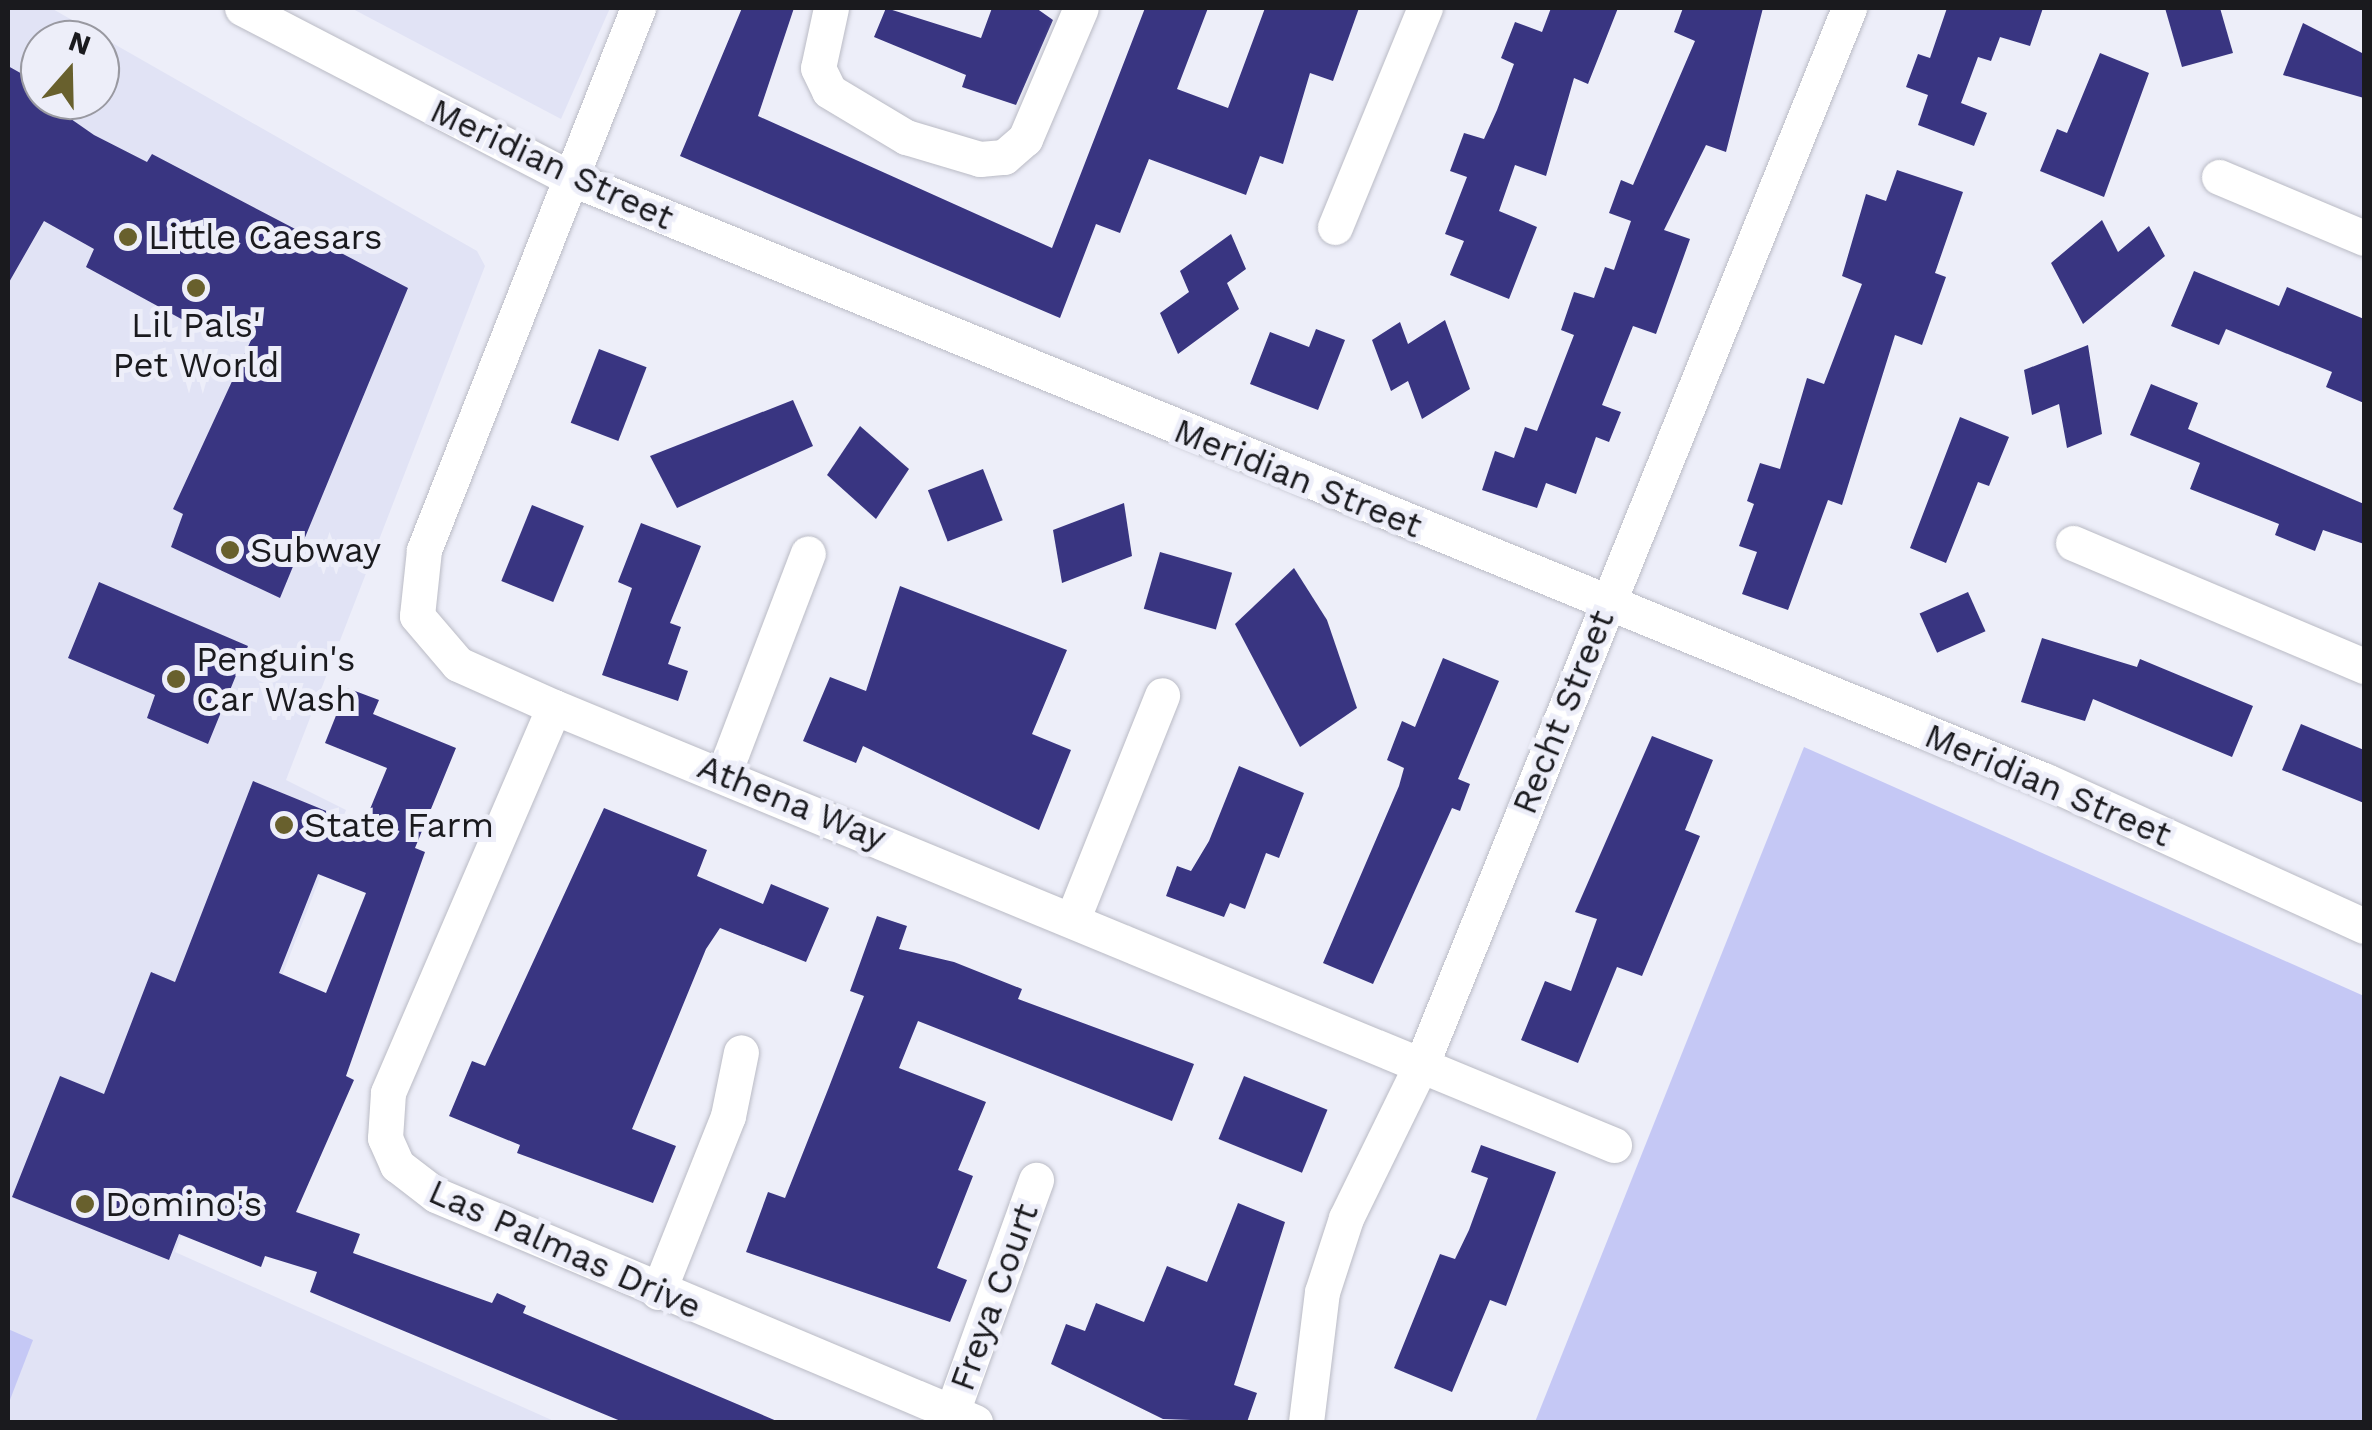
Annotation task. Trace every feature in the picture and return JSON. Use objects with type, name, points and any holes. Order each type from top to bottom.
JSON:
[{"type":"street","name":"Meridian Street","points":[[242,8],[568,177],[2046,781],[2364,926]]},
{"type":"street","name":"Athena Way","points":[[638,8],[568,177],[424,550],[416,616],[458,664],[1614,1145]]},
{"type":"street","points":[[832,8],[818,68],[829,92],[906,137],[980,159],[1004,156],[1025,140],[1081,8]]},
{"type":"street","points":[[1335,227],[1425,8]]},
{"type":"street","name":"Recht Street","points":[[1306,1422],[1329,1264],[1422,1062],[1848,8]]},
{"type":"street","points":[[2219,177],[2364,238]]},
{"type":"street","points":[[2073,542],[2364,666]]},
{"type":"street","points":[[724,774],[808,553]]},
{"type":"street","points":[[1073,918],[1162,696]]},
{"type":"street","name":"Las Palmas Drive","points":[[554,706],[396,1068],[386,1138],[397,1164],[436,1195],[964,1418]]},
{"type":"street","points":[[658,1292],[728,1116],[741,1052]]},
{"type":"street","name":"Freya Court","points":[[964,1418],[1036,1180]]},
{"type":"shaded area","points":[[8,8],[51,8],[72,20],[20,20],[20,120],[120,120],[120,47],[477,251],[485,266],[286,780],[346,810],[175,1252],[556,1422],[8,1422]]},
{"type":"shaded area","points":[[351,8],[610,8],[561,119]]},
{"type":"shaded area","points":[[1804,747],[2364,996],[2364,1422],[1535,1422]]},
{"type":"shaded area","points":[[8,1329],[33,1340],[8,1405]]},
{"type":"building","points":[[742,8],[794,8],[758,116],[1052,248],[1145,8],[1208,8],[1177,89],[1228,108],[1265,8],[1359,8],[1333,81],[1310,73],[1283,164],[1260,156],[1246,195],[1149,159],[1120,233],[1096,224],[1060,318],[680,156]]},
{"type":"building","points":[[886,8],[981,38],[992,8],[1036,8],[1053,20],[1016,105],[962,87],[966,75],[874,37]]},
{"type":"building","points":[[1551,8],[1618,8],[1588,84],[1574,78],[1546,176],[1515,165],[1499,211],[1537,227],[1509,299],[1450,275],[1464,241],[1445,234],[1467,177],[1450,171],[1464,133],[1484,139],[1497,110],[1514,64],[1501,58],[1515,22],[1542,32]]},
{"type":"building","points":[[1683,8],[1763,8],[1726,152],[1706,145],[1664,230],[1690,239],[1656,334],[1633,326],[1602,405],[1621,412],[1609,442],[1596,437],[1576,494],[1546,483],[1537,508],[1482,490],[1495,451],[1514,458],[1525,427],[1537,431],[1574,335],[1561,330],[1574,292],[1594,298],[1605,267],[1614,270],[1631,221],[1609,213],[1621,180],[1633,185],[1695,41],[1674,32]]},
{"type":"building","points":[[1947,8],[2043,8],[2030,46],[2000,37],[1991,61],[1978,57],[1961,103],[1987,113],[1974,146],[1918,125],[1928,95],[1906,87],[1918,54],[1930,58]]},
{"type":"building","points":[[2165,8],[2220,8],[2233,53],[2182,67]]},
{"type":"building","points":[[2303,23],[2364,54],[2364,98],[2283,75]]},
{"type":"building","points":[[2100,53],[2149,73],[2104,197],[2040,171],[2057,129],[2067,133]]},
{"type":"building","points":[[8,66],[20,73],[20,120],[72,120],[147,162],[152,154],[408,288],[280,598],[171,547],[183,514],[173,509],[252,338],[199,313],[196,327],[86,267],[94,249],[44,221],[8,284]]},
{"type":"building","points":[[1897,170],[1963,192],[1935,273],[1946,277],[1922,345],[1895,335],[1842,505],[1828,500],[1788,610],[1742,594],[1757,552],[1739,546],[1754,504],[1747,501],[1760,463],[1780,469],[1807,378],[1824,384],[1862,284],[1842,276],[1866,194],[1886,201]]},
{"type":"building","points":[[2102,220],[2118,252],[2149,226],[2165,256],[2083,324],[2051,263]]},
{"type":"building","points":[[1231,234],[1246,269],[1227,283],[1239,309],[1178,354],[1160,313],[1189,292],[1180,271]]},
{"type":"building","points":[[2194,271],[2279,306],[2287,287],[2364,319],[2364,403],[2326,387],[2332,372],[2226,329],[2219,345],[2171,326]]},
{"type":"building","points":[[1445,320],[1470,389],[1422,419],[1408,381],[1391,391],[1372,340],[1400,322],[1408,344]]},
{"type":"building","points":[[1316,329],[1345,340],[1318,410],[1250,384],[1270,332],[1309,347]]},
{"type":"building","points":[[2088,345],[2102,434],[2067,448],[2059,404],[2032,415],[2024,370]]},
{"type":"building","points":[[599,349],[647,367],[618,441],[571,423]]},
{"type":"building","points":[[2151,384],[2198,403],[2188,429],[2364,504],[2364,544],[2323,530],[2315,551],[2275,535],[2279,524],[2190,489],[2200,463],[2130,435]]},
{"type":"building","points":[[793,400],[813,446],[677,508],[650,456]]},
{"type":"building","points":[[1960,417],[2009,437],[1989,486],[1978,482],[1946,563],[1910,548]]},
{"type":"building","points":[[860,426],[909,469],[876,519],[827,475]]},
{"type":"building","points":[[983,469],[1003,520],[948,541],[928,490]]},
{"type":"building","points":[[1124,503],[1132,556],[1062,583],[1053,530]]},
{"type":"building","points":[[532,505],[584,526],[553,602],[501,581]]},
{"type":"building","points":[[641,523],[701,546],[670,623],[681,627],[668,664],[688,671],[678,701],[602,675],[632,588],[618,582]]},
{"type":"building","points":[[1160,552],[1232,573],[1216,629],[1144,609]]},
{"type":"building","points":[[1294,568],[1327,620],[1357,708],[1300,747],[1235,624]]},
{"type":"building","name":"Penguin's Car Wash","points":[[99,582],[248,646],[208,744],[147,718],[155,695],[68,658]]},
{"type":"building","points":[[900,586],[1067,650],[1032,734],[1071,750],[1039,830],[863,746],[856,763],[803,741],[830,677],[866,691]]},
{"type":"building","points":[[1968,592],[1985,631],[1937,653],[1920,614]]},
{"type":"building","points":[[2042,638],[2137,667],[2140,659],[2253,706],[2232,757],[2093,699],[2085,721],[2021,702]]},
{"type":"building","points":[[1443,658],[1499,681],[1458,779],[1470,784],[1460,811],[1452,808],[1373,984],[1323,963],[1399,786],[1404,768],[1387,760],[1402,721],[1415,727]]},
{"type":"building","points":[[347,688],[379,700],[373,714],[456,748],[415,848],[425,852],[346,1076],[354,1080],[296,1212],[360,1234],[353,1253],[492,1303],[497,1293],[526,1306],[523,1313],[779,1422],[623,1422],[310,1292],[317,1272],[265,1256],[261,1267],[179,1234],[169,1260],[12,1197],[60,1076],[104,1094],[151,972],[175,982],[253,781],[363,826],[387,768],[325,743]],"holes":[[[318,874],[366,893],[326,993],[279,973]]]},
{"type":"building","points":[[2301,724],[2364,750],[2364,803],[2282,770]]},
{"type":"building","points":[[1652,736],[1713,760],[1685,830],[1700,836],[1642,976],[1617,967],[1578,1063],[1521,1040],[1545,981],[1571,991],[1597,919],[1575,912]]},
{"type":"building","points":[[1239,766],[1304,793],[1279,858],[1266,853],[1245,909],[1230,903],[1224,917],[1166,896],[1177,866],[1191,871],[1209,841]]},
{"type":"building","points":[[604,808],[707,850],[697,876],[763,904],[771,884],[829,908],[806,962],[720,928],[706,949],[632,1129],[676,1146],[653,1203],[517,1153],[520,1145],[449,1116],[472,1061],[485,1066]]},
{"type":"building","points":[[877,916],[907,926],[899,949],[954,962],[1022,989],[1018,999],[1194,1064],[1172,1121],[918,1021],[899,1068],[986,1102],[958,1170],[973,1176],[937,1268],[967,1280],[950,1322],[746,1252],[768,1192],[785,1198],[829,1087],[864,996],[850,991]]},
{"type":"building","points":[[1244,1076],[1327,1110],[1302,1173],[1219,1139]]},
{"type":"building","points":[[1481,1145],[1556,1172],[1506,1306],[1490,1300],[1452,1392],[1394,1368],[1440,1254],[1455,1259],[1469,1230],[1488,1178],[1471,1172]]},
{"type":"building","points":[[1238,1203],[1285,1222],[1234,1385],[1257,1393],[1247,1422],[1163,1419],[1051,1364],[1066,1324],[1085,1331],[1096,1303],[1144,1322],[1167,1266],[1207,1282]]},
{"type":"place","name":"Little Caesars","points":[[128,237]]},
{"type":"place","name":"Lil Pals' Pet World","points":[[196,288]]},
{"type":"place","name":"Subway","points":[[230,550]]},
{"type":"place","name":"Penguin's Car Wash","points":[[176,679]]},
{"type":"place","name":"State Farm","points":[[284,825]]},
{"type":"place","name":"Domino's","points":[[85,1204]]}]
